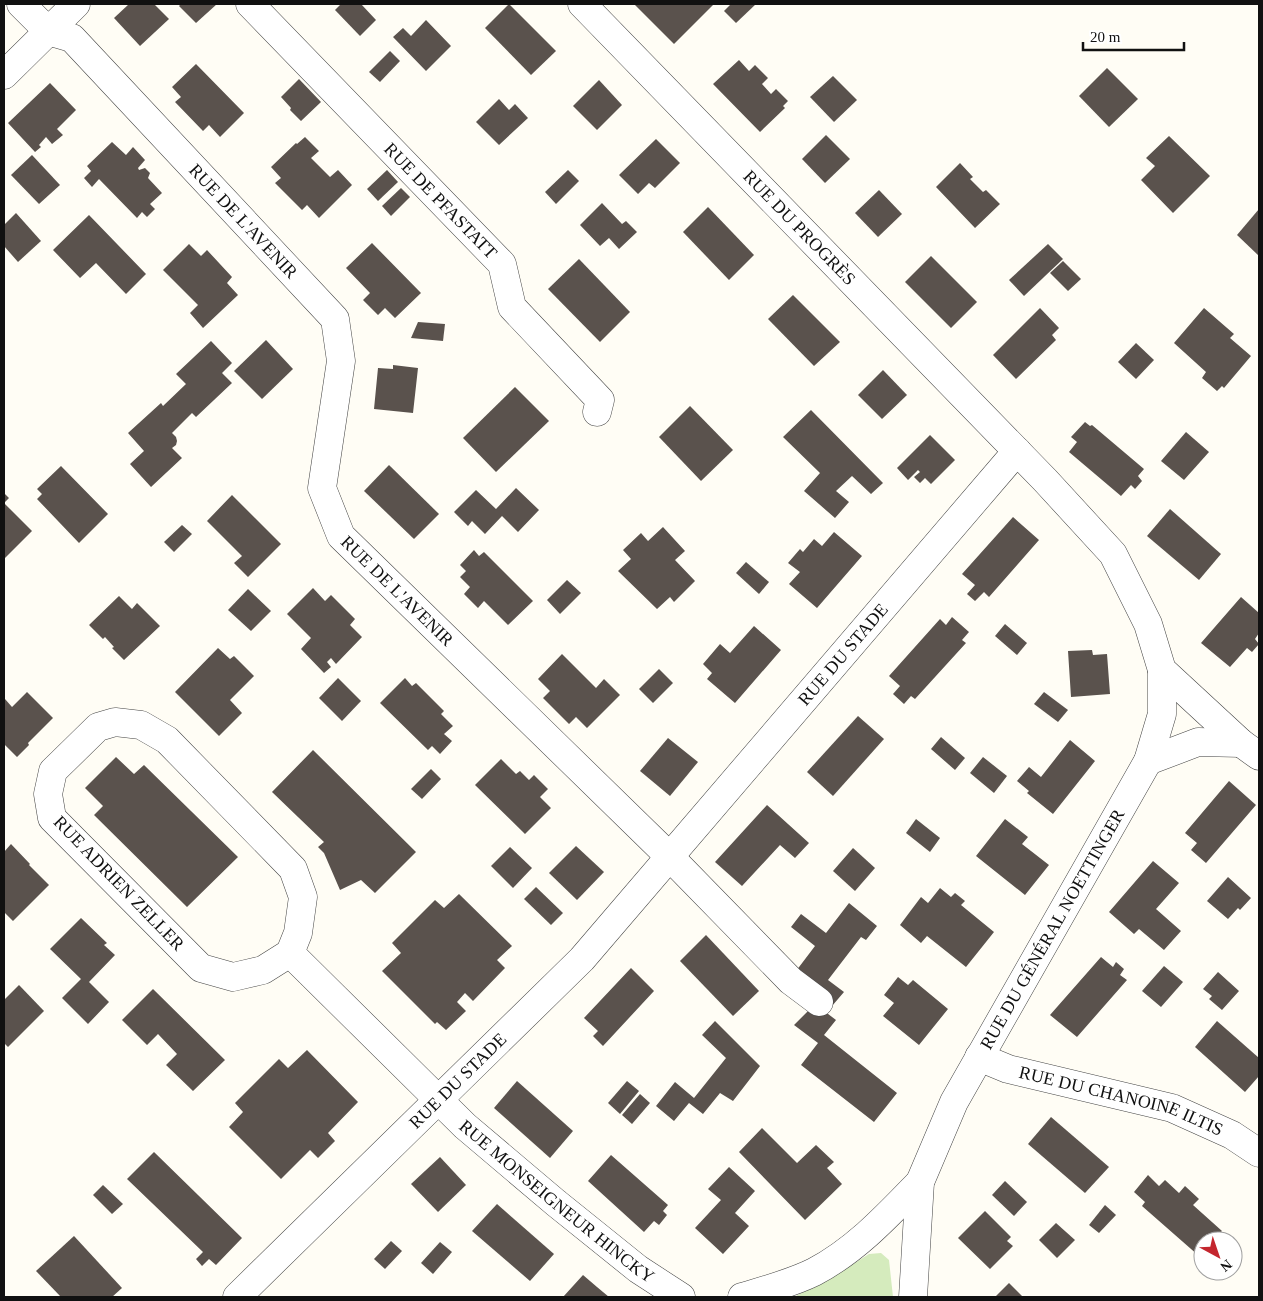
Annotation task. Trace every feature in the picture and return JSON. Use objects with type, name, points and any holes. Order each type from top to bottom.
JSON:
[{"type":"street","points":[[21,4],[48,31]]},
{"type":"street","points":[[4,75],[76,4]]},
{"type":"street","name":"RUE DE PFASTATT","points":[[250,4],[502,264],[512,307],[600,400],[597,412]]},
{"type":"street","name":"RUE DU PROGRÈS","points":[[582,4],[1017,452],[1113,554],[1148,624],[1162,670]]},
{"type":"street","name":"RUE DE L'AVENIR","points":[[48,31],[72,38],[335,319],[341,361],[322,488],[341,536],[669,856]]},
{"type":"street","name":"RUE DU STADE","points":[[237,1297],[582,959],[1017,452]]},
{"type":"street","points":[[1162,670],[1250,749]]},
{"type":"street","name":"RUE DU GÉNÉRAL NOETTINGER","points":[[913,1297],[920,1182],[954,1102],[1148,761],[1162,714],[1162,670]]},
{"type":"street","name":"RUE ADRIEN ZELLER","points":[[115,722],[141,725],[167,740],[293,869],[303,897],[298,933],[290,952],[263,970],[233,978],[200,968],[52,818],[48,794],[53,771],[98,727],[106,724],[115,722]]},
{"type":"street","points":[[1148,761],[1198,742],[1250,749]]},
{"type":"street","points":[[669,856],[791,981],[819,1002]]},
{"type":"street","points":[[290,952],[438,1101]]},
{"type":"street","name":"RUE DU CHANOINE ILTIS","points":[[979,1057],[1008,1069],[1172,1108],[1232,1135],[1259,1153]]},
{"type":"street","name":"RUE MONSEIGNEUR HINCKY","points":[[438,1101],[464,1126],[556,1204],[638,1269],[681,1297]]},
{"type":"street","name":"RUE DU GÉNÉRAL NOETTINGER","points":[[742,1297],[814,1272],[840,1256],[875,1228],[920,1182]]},
{"type":"green space","points":[[881,1253],[889,1260],[893,1297],[794,1297],[831,1278],[869,1254]]},
{"type":"building","points":[[129,4],[154,4],[169,19],[140,46],[114,18]]},
{"type":"building","points":[[181,4],[217,4],[196,23],[179,6]]},
{"type":"building","points":[[341,4],[361,4],[376,20],[360,36],[335,10]]},
{"type":"building","points":[[509,4],[556,51],[531,75],[485,28]]},
{"type":"building","points":[[634,4],[712,4],[713,5],[674,44]]},
{"type":"building","points":[[731,4],[756,4],[736,23],[724,11]]},
{"type":"building","points":[[426,20],[451,46],[426,71],[393,37],[403,28],[411,36]]},
{"type":"building","points":[[390,51],[400,61],[380,82],[369,72]]},
{"type":"building","points":[[739,60],[749,71],[755,65],[768,78],[762,84],[771,94],[776,89],[788,101],[783,106],[785,108],[760,132],[713,84]]},
{"type":"building","points":[[196,64],[244,113],[220,137],[209,125],[203,131],[175,102],[181,97],[172,87]]},
{"type":"building","points":[[1107,68],[1138,99],[1109,127],[1079,96]]},
{"type":"building","points":[[833,76],[857,100],[834,122],[810,97]]},
{"type":"building","points":[[299,79],[321,102],[301,121],[281,97]]},
{"type":"building","points":[[599,80],[622,105],[597,130],[573,106]]},
{"type":"building","points":[[50,83],[76,110],[57,129],[63,135],[52,144],[46,137],[39,145],[41,147],[35,152],[8,123]]},
{"type":"building","points":[[499,99],[509,110],[515,104],[528,118],[499,145],[476,122]]},
{"type":"building","points":[[826,135],[850,159],[825,183],[802,159]]},
{"type":"building","points":[[1169,136],[1210,176],[1173,213],[1141,180],[1155,166],[1146,158]]},
{"type":"building","points":[[305,137],[319,151],[311,158],[330,177],[338,170],[352,185],[319,218],[307,205],[302,210],[275,183],[281,178],[271,167]]},
{"type":"building","points":[[656,139],[680,163],[655,188],[649,183],[638,194],[619,175]]},
{"type":"building","points":[[112,142],[126,155],[133,147],[145,160],[138,168],[139,170],[145,168],[150,173],[148,178],[162,193],[150,204],[155,209],[147,217],[142,212],[137,218],[99,179],[92,187],[84,178],[91,171],[87,166]]},
{"type":"building","points":[[32,155],[60,185],[39,204],[11,175]]},
{"type":"building","points":[[960,163],[973,177],[970,179],[983,192],[986,190],[1000,204],[975,228],[936,187]]},
{"type":"building","points":[[387,170],[398,182],[378,201],[367,189]]},
{"type":"building","points":[[568,170],[579,181],[556,204],[545,192]]},
{"type":"building","points":[[401,188],[410,197],[391,216],[382,206]]},
{"type":"building","points":[[879,190],[902,214],[878,237],[855,213]]},
{"type":"building","points":[[602,203],[622,224],[626,221],[637,232],[619,249],[609,238],[600,246],[580,225]]},
{"type":"building","points":[[708,207],[754,255],[729,280],[683,232]]},
{"type":"building","points":[[1259,209],[1259,256],[1237,235]]},
{"type":"building","points":[[16,213],[41,241],[18,262],[4,246],[4,225]]},
{"type":"building","points":[[89,215],[146,274],[126,294],[96,263],[80,278],[53,250]]},
{"type":"building","points":[[372,243],[421,293],[395,318],[385,308],[378,315],[363,300],[370,293],[346,268]]},
{"type":"building","points":[[189,244],[201,256],[207,250],[232,277],[227,283],[238,295],[203,328],[190,313],[198,305],[163,270]]},
{"type":"building","points":[[1048,244],[1063,259],[1024,296],[1009,280]]},
{"type":"building","points":[[931,256],[977,302],[951,328],[905,282]]},
{"type":"building","points":[[579,259],[630,312],[600,342],[548,289]]},
{"type":"building","points":[[1063,261],[1081,279],[1068,291],[1050,273]]},
{"type":"building","points":[[793,295],[840,342],[814,366],[768,319]]},
{"type":"building","points":[[1040,308],[1059,328],[1052,335],[1056,340],[1016,379],[993,355]]},
{"type":"building","points":[[1204,308],[1234,334],[1230,338],[1251,356],[1224,388],[1222,386],[1217,391],[1202,378],[1206,372],[1174,343]]},
{"type":"building","points":[[418,322],[445,324],[443,341],[411,338]]},
{"type":"building","points":[[266,340],[293,369],[262,399],[234,371]]},
{"type":"building","points":[[211,341],[232,363],[222,373],[232,383],[196,417],[192,413],[172,433],[177,441],[176,445],[172,448],[182,458],[151,487],[130,464],[144,451],[128,433],[161,403],[163,406],[186,384],[176,374]]},
{"type":"building","points":[[1136,343],[1154,360],[1136,379],[1118,362]]},
{"type":"building","points":[[393,365],[418,368],[413,413],[374,409],[378,368],[393,369]]},
{"type":"building","points":[[883,370],[907,395],[882,419],[858,395]]},
{"type":"building","points":[[515,387],[549,421],[496,472],[463,438]]},
{"type":"building","points":[[690,406],[733,450],[701,481],[659,437]]},
{"type":"building","points":[[811,410],[883,483],[871,494],[852,476],[836,491],[849,502],[835,518],[804,491],[820,473],[783,437]]},
{"type":"building","points":[[1085,422],[1090,426],[1092,425],[1144,469],[1138,476],[1142,481],[1135,489],[1131,485],[1121,496],[1069,452],[1077,442],[1071,437]]},
{"type":"building","points":[[1186,432],[1209,452],[1184,480],[1161,461]]},
{"type":"building","points":[[930,435],[955,460],[931,484],[925,478],[920,483],[914,477],[920,472],[918,470],[908,480],[897,468]]},
{"type":"building","points":[[389,465],[439,514],[414,539],[364,491]]},
{"type":"building","points":[[61,466],[108,514],[79,543],[37,499],[42,494],[37,489]]},
{"type":"building","points":[[516,488],[539,510],[518,532],[502,516],[485,534],[472,521],[468,526],[454,512],[476,490],[496,509]]},
{"type":"building","points":[[4,493],[9,498],[4,503]]},
{"type":"building","points":[[232,495],[281,544],[248,577],[234,563],[242,556],[207,521]]},
{"type":"building","points":[[4,503],[32,531],[4,559]]},
{"type":"building","points":[[1170,509],[1221,554],[1199,580],[1147,536]]},
{"type":"building","points":[[1013,517],[1039,540],[989,597],[984,592],[975,601],[967,594],[975,585],[962,574]]},
{"type":"building","points":[[182,525],[192,534],[174,552],[164,542]]},
{"type":"building","points":[[663,527],[685,551],[675,560],[695,581],[674,602],[670,597],[657,609],[618,571],[631,559],[623,550],[641,533],[648,541]]},
{"type":"building","points":[[834,532],[862,556],[817,608],[789,584],[800,572],[788,563],[800,549],[803,552],[814,539],[822,546]]},
{"type":"building","points":[[474,550],[479,556],[484,552],[533,601],[508,625],[484,601],[478,608],[464,594],[470,587],[460,577],[466,571],[460,565]]},
{"type":"building","points":[[746,562],[769,582],[759,594],[736,573]]},
{"type":"building","points":[[567,580],[581,593],[560,614],[547,600]]},
{"type":"building","points":[[313,588],[325,601],[331,595],[355,619],[350,625],[362,637],[336,664],[331,658],[327,662],[331,667],[324,673],[301,649],[311,638],[287,614]]},
{"type":"building","points":[[248,589],[271,611],[251,631],[228,610]]},
{"type":"building","points":[[119,596],[132,609],[137,603],[160,626],[124,660],[112,648],[114,647],[105,637],[103,639],[89,625]]},
{"type":"building","points":[[1241,597],[1259,613],[1259,633],[1255,639],[1259,644],[1252,652],[1247,648],[1230,667],[1201,643]]},
{"type":"building","points":[[952,617],[969,632],[962,640],[966,643],[915,699],[911,696],[904,704],[893,694],[900,686],[889,676],[940,619],[946,625]]},
{"type":"building","points":[[1005,624],[1027,643],[1017,655],[995,636]]},
{"type":"building","points":[[754,626],[781,650],[735,703],[707,679],[712,673],[703,664],[720,644],[730,653]]},
{"type":"building","points":[[218,648],[230,659],[234,656],[254,676],[230,700],[242,713],[219,736],[175,692]]},
{"type":"building","points":[[1092,650],[1093,655],[1107,654],[1110,694],[1071,697],[1068,651]]},
{"type":"building","points":[[562,654],[596,688],[604,679],[620,695],[587,728],[576,717],[569,724],[543,698],[550,691],[538,679]]},
{"type":"building","points":[[659,669],[673,683],[653,703],[639,689]]},
{"type":"building","points":[[338,678],[361,701],[342,721],[319,698]]},
{"type":"building","points":[[405,678],[412,686],[416,683],[444,711],[441,714],[453,726],[444,734],[452,741],[440,754],[432,746],[428,750],[380,703]]},
{"type":"building","points":[[27,692],[53,718],[17,757],[4,744],[4,700],[12,707]]},
{"type":"building","points":[[1044,692],[1068,710],[1058,722],[1034,704]]},
{"type":"building","points":[[858,716],[884,739],[833,796],[807,772]]},
{"type":"building","points":[[941,737],[965,758],[955,770],[931,749]]},
{"type":"building","points":[[668,738],[698,762],[670,796],[640,771]]},
{"type":"building","points":[[1070,740],[1095,761],[1053,814],[1027,793],[1029,791],[1017,781],[1029,767],[1041,777]]},
{"type":"building","points":[[313,750],[416,852],[375,893],[361,880],[340,890],[324,853],[318,847],[324,842],[272,792]]},
{"type":"building","points":[[116,757],[134,774],[144,765],[238,857],[187,907],[94,815],[103,806],[85,788]]},
{"type":"building","points":[[983,757],[1007,776],[994,793],[970,773]]},
{"type":"building","points":[[501,759],[516,774],[520,771],[529,780],[534,775],[548,789],[540,797],[551,808],[525,834],[475,785]]},
{"type":"building","points":[[431,769],[441,779],[422,799],[411,789]]},
{"type":"building","points":[[1229,781],[1256,805],[1206,863],[1191,850],[1197,843],[1185,833]]},
{"type":"building","points":[[767,805],[809,843],[795,858],[780,845],[742,886],[715,862]]},
{"type":"building","points":[[916,819],[940,838],[930,852],[906,833]]},
{"type":"building","points":[[1005,819],[1028,837],[1022,844],[1049,865],[1025,895],[976,856]]},
{"type":"building","points":[[11,844],[49,885],[13,921],[4,912],[4,852]]},
{"type":"building","points":[[576,846],[604,872],[577,900],[549,873]]},
{"type":"building","points":[[510,847],[532,868],[513,888],[491,866]]},
{"type":"building","points":[[853,848],[875,868],[855,891],[833,871]]},
{"type":"building","points":[[1153,861],[1179,883],[1156,909],[1181,931],[1164,950],[1139,929],[1134,934],[1109,912]]},
{"type":"building","points":[[1228,877],[1251,898],[1228,919],[1207,901]]},
{"type":"building","points":[[536,887],[563,913],[551,925],[524,899]]},
{"type":"building","points":[[940,888],[951,897],[955,893],[965,901],[961,905],[994,932],[966,967],[927,936],[921,943],[900,925],[921,897],[928,903]]},
{"type":"building","points":[[459,894],[512,946],[497,960],[505,968],[473,1001],[465,993],[457,1002],[466,1011],[446,1030],[437,1022],[435,1024],[382,971],[401,953],[392,943],[435,900],[444,908]]},
{"type":"building","points":[[849,903],[877,926],[866,940],[861,937],[828,980],[844,992],[832,1006],[793,975],[815,946],[791,927],[801,914],[826,933]]},
{"type":"building","points":[[81,918],[107,943],[104,945],[115,955],[89,982],[109,1002],[88,1024],[62,998],[81,979],[50,949]]},
{"type":"building","points":[[706,935],[759,991],[733,1016],[680,961]]},
{"type":"building","points":[[1101,957],[1113,967],[1116,962],[1124,969],[1120,975],[1127,980],[1077,1037],[1050,1015]]},
{"type":"building","points":[[1164,966],[1183,982],[1161,1007],[1142,991]]},
{"type":"building","points":[[631,968],[654,991],[603,1046],[593,1036],[598,1031],[584,1018]]},
{"type":"building","points":[[1218,972],[1239,991],[1222,1010],[1209,999],[1212,996],[1203,989]]},
{"type":"building","points":[[898,977],[908,985],[913,980],[948,1009],[919,1045],[883,1016],[894,1003],[884,995]]},
{"type":"building","points":[[19,985],[44,1011],[8,1047],[4,1043],[4,1000]]},
{"type":"building","points":[[153,989],[225,1060],[193,1091],[166,1065],[177,1054],[158,1034],[147,1045],[122,1020]]},
{"type":"building","points":[[815,1004],[836,1020],[824,1035],[897,1093],[874,1122],[801,1065],[818,1043],[794,1025]]},
{"type":"building","points":[[715,1021],[760,1066],[733,1101],[720,1093],[703,1114],[689,1103],[674,1121],[656,1106],[675,1082],[694,1098],[726,1058],[702,1035]]},
{"type":"building","points":[[1217,1021],[1259,1058],[1259,1076],[1245,1092],[1195,1047]]},
{"type":"building","points":[[307,1050],[358,1102],[328,1133],[335,1141],[318,1158],[310,1150],[281,1179],[229,1127],[243,1112],[235,1103],[279,1059],[288,1068]]},
{"type":"building","points":[[517,1081],[573,1131],[550,1158],[494,1108]]},
{"type":"building","points":[[627,1081],[639,1091],[620,1114],[608,1103]]},
{"type":"building","points":[[640,1094],[650,1103],[632,1124],[622,1115]]},
{"type":"building","points":[[1051,1117],[1109,1167],[1085,1193],[1028,1144]]},
{"type":"building","points":[[762,1128],[797,1163],[816,1145],[834,1162],[827,1168],[842,1184],[805,1220],[739,1152]]},
{"type":"building","points":[[154,1152],[242,1238],[216,1265],[209,1259],[202,1266],[196,1259],[203,1252],[127,1179]]},
{"type":"building","points":[[611,1155],[668,1205],[663,1211],[667,1215],[659,1225],[654,1221],[644,1232],[588,1181]]},
{"type":"building","points":[[440,1157],[466,1185],[438,1212],[411,1184]]},
{"type":"building","points":[[729,1167],[755,1191],[735,1213],[749,1226],[723,1254],[695,1228],[721,1200],[708,1189]]},
{"type":"building","points":[[1148,1175],[1159,1186],[1165,1180],[1179,1193],[1185,1186],[1199,1199],[1193,1205],[1222,1231],[1193,1231],[1193,1251],[1142,1206],[1145,1202],[1134,1192]]},
{"type":"building","points":[[1005,1181],[1027,1202],[1014,1216],[992,1195]]},
{"type":"building","points":[[103,1185],[123,1204],[112,1214],[93,1195]]},
{"type":"building","points":[[497,1204],[554,1254],[530,1281],[472,1231]]},
{"type":"building","points":[[1105,1205],[1116,1215],[1099,1233],[1089,1225]]},
{"type":"building","points":[[985,1211],[1011,1237],[1007,1241],[1013,1246],[990,1269],[958,1238]]},
{"type":"building","points":[[1056,1223],[1075,1240],[1057,1258],[1039,1240]]},
{"type":"building","points":[[74,1236],[122,1288],[112,1297],[61,1297],[36,1271]]},
{"type":"building","points":[[391,1241],[402,1251],[385,1269],[374,1259]]},
{"type":"building","points":[[440,1242],[452,1252],[433,1274],[421,1263]]},
{"type":"building","points":[[583,1275],[597,1287],[609,1297],[563,1297]]},
{"type":"building","points":[[1009,1283],[1023,1297],[995,1297]]}]
